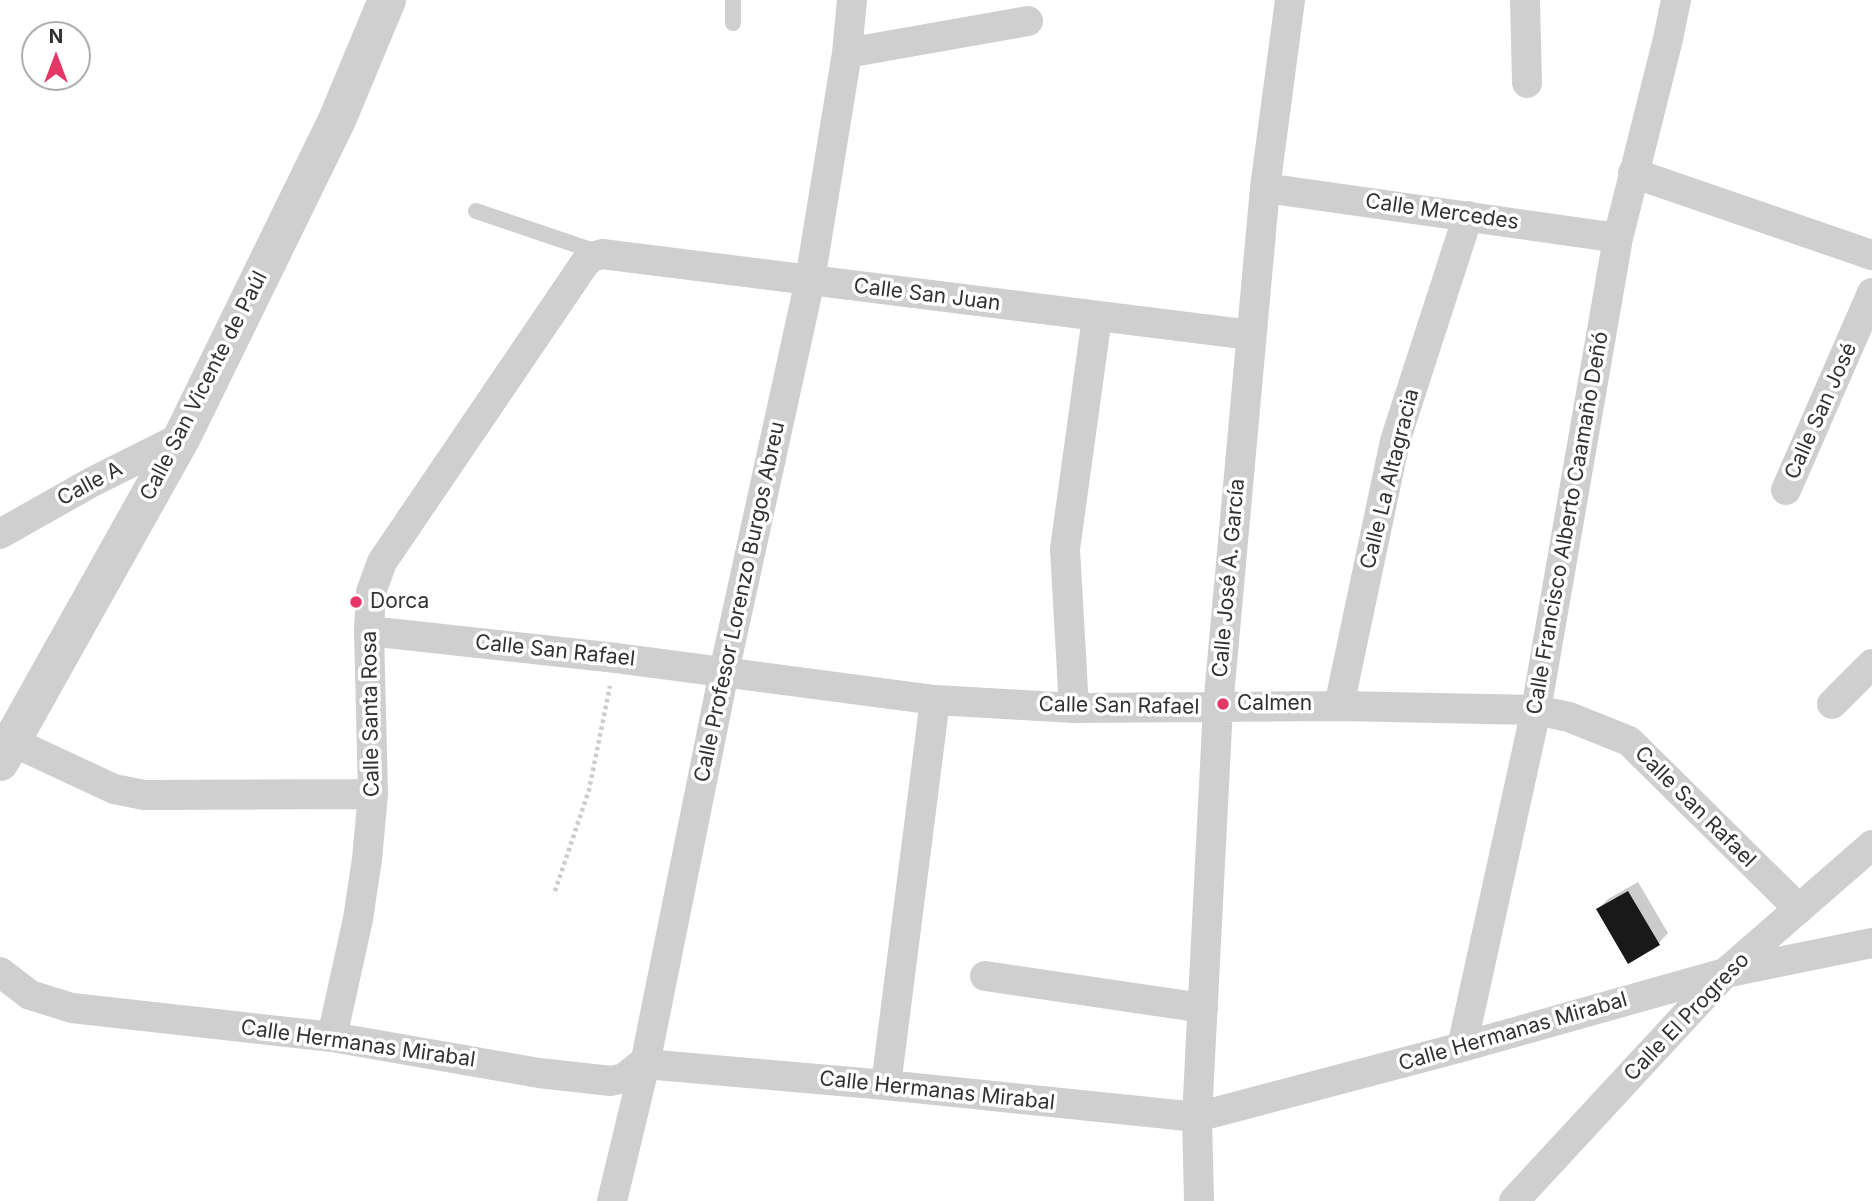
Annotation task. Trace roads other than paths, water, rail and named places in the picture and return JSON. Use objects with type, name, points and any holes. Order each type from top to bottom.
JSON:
[{"type":"street","name":"Calle San Vicente de Paúl","points":[[6,752],[182,438],[337,120],[387,0]]},
{"type":"street","name":"Calle Profesor Lorenzo Burgos Abreu","points":[[612,1201],[645,1064],[724,672],[810,280],[847,53],[852,0]]},
{"type":"street","name":"Calle José A. García","points":[[1199,1201],[1197,1117],[1218,707],[1265,188],[1290,0]]},
{"type":"street","points":[[1525,0],[1527,83]]},
{"type":"street","name":"Calle Francisco Alberto Caamaño Deñó","points":[[1462,1047],[1536,710],[1618,238],[1676,0]]},
{"type":"street","points":[[847,53],[1028,21]]},
{"type":"street","points":[[1633,173],[1872,255]]},
{"type":"street","name":"Calle Mercedes","points":[[1265,188],[1618,238]]},
{"type":"street","name":"Calle La Altagracia","points":[[1339,706],[1395,441],[1468,216]]},
{"type":"street","name":"Calle San Juan","points":[[602,254],[1251,335]]},
{"type":"street","name":"Calle Santa Rosa","points":[[332,1037],[358,919],[373,794],[369,631],[371,592],[382,562],[585,263],[602,254]]},
{"type":"street","name":"Calle San José","points":[[1786,490],[1872,293]]},
{"type":"street","points":[[1074,708],[1065,550],[1097,317]]},
{"type":"street","name":"Calle A","points":[[0,534],[92,482],[182,438]]},
{"type":"street","name":"Calle San Rafael","points":[[369,631],[616,657],[935,700],[1074,708],[1339,706],[1536,710],[1569,717],[1629,741],[1799,909]]},
{"type":"street","points":[[1832,704],[1872,664]]},
{"type":"street","points":[[886,1085],[935,700]]},
{"type":"street","points":[[6,752],[114,789],[144,795],[373,794]]},
{"type":"street","name":"Calle El Progreso","points":[[1514,1201],[1725,972],[1872,845]]},
{"type":"street","name":"Calle Hermanas Mirabal","points":[[0,972],[30,995],[72,1008],[332,1037],[540,1073],[611,1081],[624,1078],[645,1064],[886,1085],[1197,1117],[1462,1047],[1725,972],[1872,943]]},
{"type":"street","points":[[985,976],[1203,1008]]},
{"type":"lane","points":[[733,0],[733,23]]},
{"type":"lane","points":[[477,211],[602,254]]},
{"type":"place","name":"Dorca","points":[[356,602]]},
{"type":"place","name":"Calmen","points":[[1223,704]]}]
